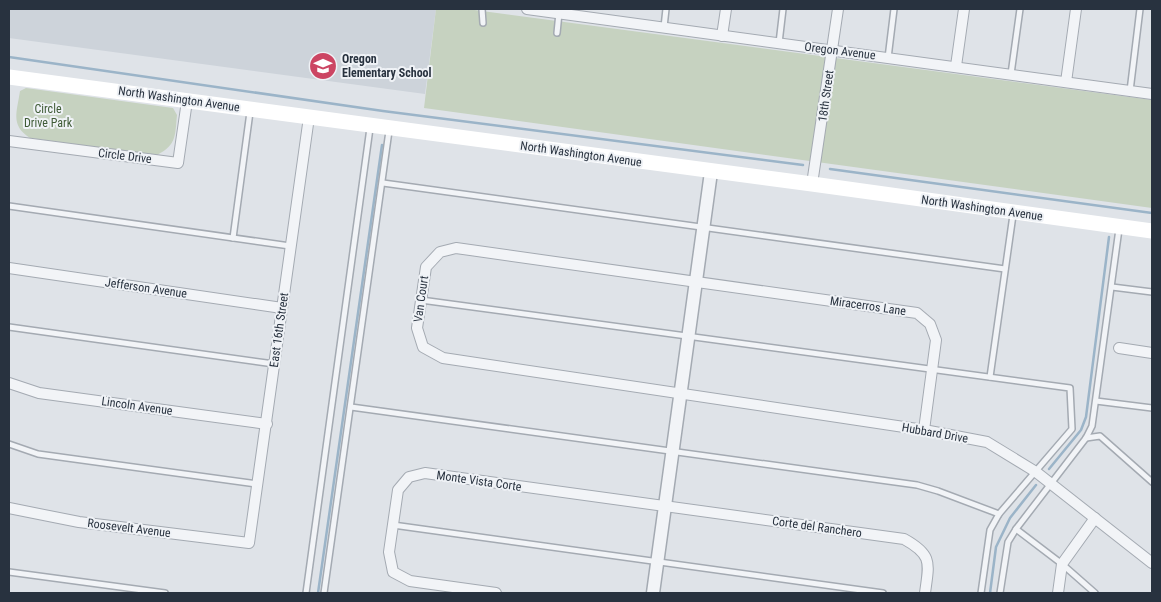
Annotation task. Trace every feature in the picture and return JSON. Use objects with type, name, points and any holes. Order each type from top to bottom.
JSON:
[{"type":"main road","name":"North Washington Avenue","points":[[9,78],[309,116],[1152,231]]},
{"type":"street","name":"Oregon Avenue","points":[[527,9],[560,13],[605,13],[664,27],[722,36],[956,66],[1152,94]]},
{"type":"street","points":[[722,36],[726,9]]},
{"type":"street","name":"18th Street","points":[[812,184],[838,9]]},
{"type":"street","points":[[956,66],[964,9]]},
{"type":"street","points":[[1066,82],[1076,9]]},
{"type":"street","name":"Circle Drive","points":[[9,141],[178,163],[187,101]]},
{"type":"street","name":"East 16th Street","points":[[249,543],[309,116]]},
{"type":"street","points":[[653,593],[712,172]]},
{"type":"street","name":"Van Court","points":[[681,393],[443,358],[424,347],[417,328],[426,267],[440,252],[456,248],[696,282]]},
{"type":"street","name":"Jefferson Avenue","points":[[9,268],[282,308]]},
{"type":"street","name":"Miracerros Lane","points":[[696,282],[917,313],[930,324],[936,340],[924,430]]},
{"type":"street","points":[[1120,348],[1152,353]]},
{"type":"street","name":"Lincoln Avenue","points":[[9,383],[39,393],[267,424]]},
{"type":"street","name":"Hubbard Drive","points":[[681,393],[924,430],[987,442],[1036,472],[1152,563]]},
{"type":"street","name":"Monte Vista Corte","points":[[496,593],[410,581],[393,572],[389,552],[398,490],[409,477],[425,473],[665,506]]},
{"type":"street","name":"Corte del Ranchero","points":[[665,506],[904,539],[920,548],[928,564],[925,593]]},
{"type":"street","name":"Roosevelt Avenue","points":[[9,508],[79,522],[249,543]]},
{"type":"street","points":[[1058,593],[1062,564],[1095,518]]},
{"type":"lane","points":[[482,9],[483,24]]},
{"type":"lane","points":[[664,27],[666,9]]},
{"type":"lane","points":[[779,43],[783,9]]},
{"type":"lane","points":[[888,58],[894,9]]},
{"type":"lane","points":[[1011,74],[1020,9]]},
{"type":"lane","points":[[1130,91],[1140,9]]},
{"type":"lane","points":[[557,33],[560,13]]},
{"type":"lane","points":[[233,238],[250,109]]},
{"type":"lane","points":[[306,593],[370,125]]},
{"type":"lane","points":[[324,593],[352,406],[389,128]]},
{"type":"lane","points":[[383,183],[1005,269]]},
{"type":"lane","points":[[9,206],[291,247]]},
{"type":"lane","points":[[990,377],[1014,212]]},
{"type":"lane","points":[[1000,593],[1008,542],[1086,438],[1092,426],[1120,227]]},
{"type":"lane","points":[[1112,286],[1152,292]]},
{"type":"lane","points":[[421,300],[1070,388],[1072,429],[1000,514],[990,530],[980,593]]},
{"type":"lane","points":[[9,327],[275,364]]},
{"type":"lane","points":[[1096,401],[1152,408]]},
{"type":"lane","points":[[352,406],[917,485],[1000,514]]},
{"type":"lane","points":[[1086,438],[1100,436],[1152,482]]},
{"type":"lane","points":[[9,444],[38,454],[258,484]]},
{"type":"lane","points":[[393,525],[883,593]]},
{"type":"lane","points":[[1016,529],[1062,564],[1094,593]]},
{"type":"lane","points":[[9,572],[165,593]]},
{"type":"shaded area","name":"Oregon Elementary School","points":[[9,9],[436,9],[425,94],[9,38]]},
{"type":"green space","points":[[436,9],[467,9],[1152,100],[1152,208],[424,108]]},
{"type":"green space","name":"Circle Drive Park","points":[[26,88],[173,108],[177,115],[174,139],[164,151],[157,155],[30,138],[20,128],[16,117],[20,91]]},
{"type":"waterway","points":[[9,57],[383,111],[803,165]]},
{"type":"waterway","points":[[318,593],[382,145]]},
{"type":"waterway","points":[[830,169],[1152,213]]},
{"type":"waterway","points":[[1049,469],[1081,430],[1086,417],[1109,237]]},
{"type":"waterway","points":[[990,593],[996,547],[1010,518],[1036,485]]},
{"type":"place","name":"Oregon Elementary School","points":[[323,66]]}]
